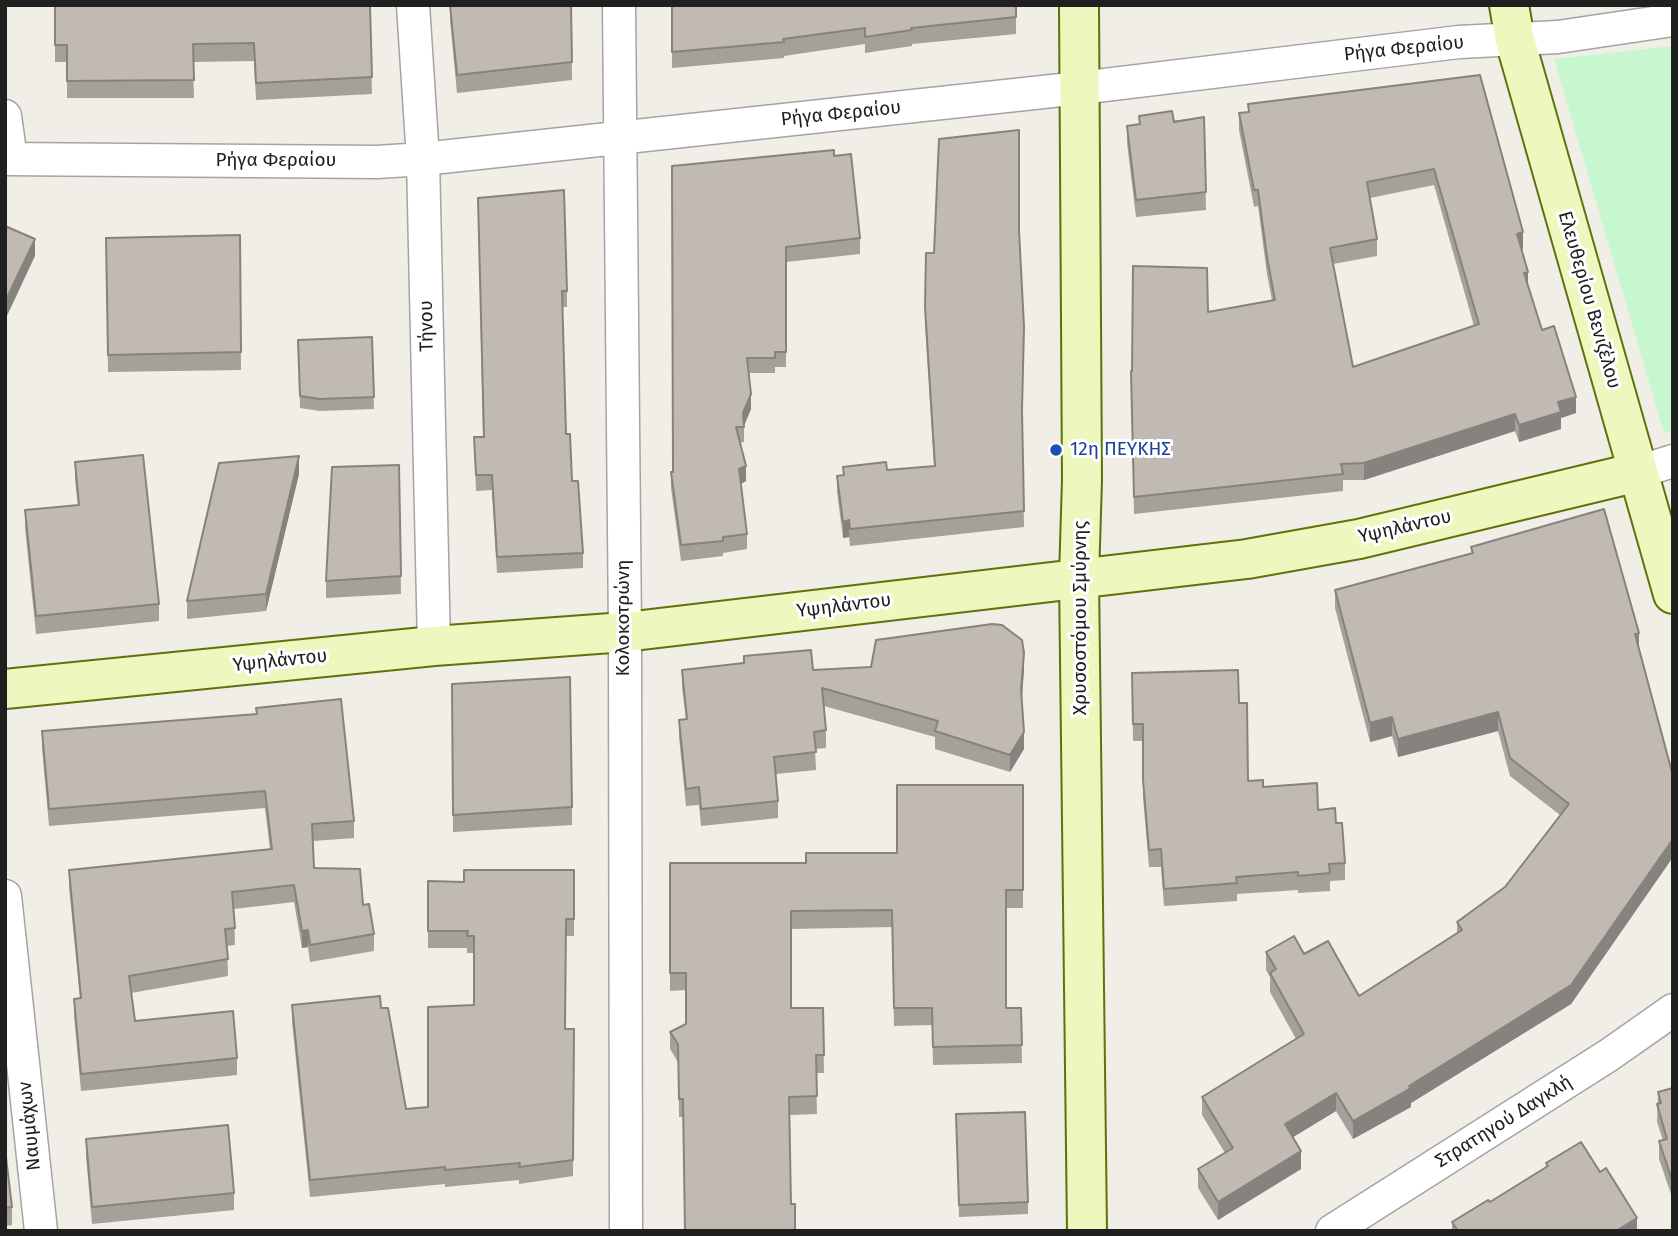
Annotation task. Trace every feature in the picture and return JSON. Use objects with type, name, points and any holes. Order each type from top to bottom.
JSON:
[{"type":"street","name":"Τήνου","points":[[413,5],[423,159],[434,646]]},
{"type":"street","name":"Κολοκοτρώνη","points":[[619,5],[625,632],[626,1231]]},
{"type":"street","name":"Χρυσοστόμου Σμύρνης","points":[[1079,5],[1082,480],[1079,577],[1087,1231]]},
{"type":"street","name":"Ρήγα Φεραίου","points":[[8,159],[377,162],[423,159],[1080,88],[1459,42],[1512,23],[1558,37],[1673,20]]},
{"type":"street","name":"Ελευθερίου Βενιζέλου","points":[[1512,23],[1655,466],[1673,594]]},
{"type":"street","points":[[5,116],[8,159]]},
{"type":"street","name":"Υψηλάντου","points":[[5,689],[434,646],[625,632],[1247,559],[1359,539],[1655,466]]},
{"type":"street","name":"Ναυμάχων","points":[[5,896],[41,1231]]},
{"type":"street","name":"Στρατηγού Δαγκλή","points":[[1332,1231],[1609,1055],[1673,1010]]},
{"type":"green space","points":[[1673,46],[1673,430],[1664,433],[1554,59]]},
{"type":"building","points":[[55,5],[370,5],[372,77],[256,83],[254,43],[193,44],[194,80],[67,81],[67,45],[55,45]]},
{"type":"building","points":[[450,5],[571,5],[572,62],[457,75]]},
{"type":"building","points":[[672,5],[1016,5],[1016,17],[911,28],[912,30],[865,37],[865,28],[783,39],[784,42],[672,52]]},
{"type":"building","points":[[1480,75],[1523,232],[1517,234],[1528,272],[1524,273],[1542,330],[1554,326],[1576,397],[1558,402],[1561,412],[1519,425],[1515,414],[1364,463],[1341,464],[1343,474],[1134,497],[1131,371],[1133,266],[1207,268],[1208,312],[1275,300],[1258,190],[1254,190],[1239,113],[1249,112],[1248,104]],"holes":[[[1434,169],[1479,324],[1353,367],[1330,248],[1377,239],[1367,182]]]},
{"type":"building","points":[[1172,111],[1174,122],[1204,117],[1206,192],[1136,200],[1127,126],[1140,124],[1139,116]]},
{"type":"building","points":[[1019,130],[1019,230],[1024,327],[1024,511],[850,529],[849,520],[843,522],[837,476],[844,475],[843,467],[886,462],[887,470],[935,466],[925,307],[926,253],[934,253],[939,139]]},
{"type":"building","points":[[834,150],[834,156],[851,154],[860,238],[786,247],[786,352],[775,352],[775,358],[747,358],[751,394],[743,413],[744,427],[736,427],[746,466],[739,469],[747,534],[723,537],[723,541],[681,545],[671,472],[672,166]]},
{"type":"building","points":[[564,190],[567,291],[562,291],[566,434],[570,434],[572,481],[578,481],[583,553],[497,557],[492,475],[476,475],[474,437],[484,437],[478,198]]},
{"type":"building","points":[[5,226],[35,239],[5,302]]},
{"type":"building","points":[[240,235],[241,352],[108,355],[106,238]]},
{"type":"building","points":[[372,337],[374,397],[320,399],[300,396],[298,340]]},
{"type":"building","points":[[143,455],[159,604],[36,616],[25,510],[79,505],[75,462]]},
{"type":"building","points":[[299,456],[266,594],[187,601],[219,463]]},
{"type":"building","points":[[399,465],[401,576],[326,581],[332,467]]},
{"type":"building","points":[[1604,509],[1639,633],[1635,634],[1673,776],[1673,839],[1571,985],[1409,1086],[1411,1088],[1353,1121],[1336,1093],[1285,1124],[1301,1151],[1218,1202],[1198,1169],[1233,1148],[1202,1097],[1304,1034],[1270,973],[1276,969],[1266,952],[1294,936],[1304,954],[1328,941],[1359,996],[1462,930],[1457,922],[1505,887],[1569,804],[1510,758],[1498,712],[1398,739],[1392,717],[1370,723],[1335,590],[1473,553],[1471,547]]},
{"type":"building","points":[[992,624],[1002,625],[1022,640],[1024,653],[1021,689],[1024,732],[1010,755],[935,731],[938,721],[822,688],[826,730],[814,732],[816,752],[774,757],[778,801],[701,809],[699,787],[686,789],[679,720],[687,719],[682,670],[744,663],[744,656],[811,650],[813,670],[871,667],[876,640]]},
{"type":"building","points":[[1238,670],[1239,703],[1247,703],[1248,781],[1263,780],[1263,787],[1317,783],[1318,810],[1335,808],[1336,823],[1342,823],[1345,863],[1329,864],[1330,873],[1298,876],[1298,872],[1236,877],[1237,883],[1164,889],[1161,849],[1149,850],[1143,780],[1143,724],[1133,724],[1132,673]]},
{"type":"building","points":[[570,677],[572,807],[453,815],[452,684]]},
{"type":"building","points":[[341,699],[354,821],[312,824],[314,868],[360,869],[363,905],[369,904],[374,934],[310,945],[308,930],[302,931],[294,885],[232,892],[235,928],[225,929],[228,959],[129,976],[135,1021],[233,1011],[237,1058],[81,1074],[74,999],[81,998],[69,870],[272,849],[265,791],[49,809],[42,731],[257,714],[256,708]]},
{"type":"building","points":[[897,785],[1023,785],[1023,890],[1006,890],[1006,1008],[1021,1008],[1022,1045],[933,1047],[932,1008],[894,1008],[892,910],[791,911],[791,1008],[823,1008],[824,1055],[816,1055],[817,1096],[789,1097],[791,1204],[795,1204],[795,1231],[685,1231],[683,1099],[679,1099],[678,1044],[670,1032],[686,1024],[686,973],[670,973],[670,863],[806,863],[806,853],[897,853]]},
{"type":"building","points":[[464,870],[574,870],[574,919],[566,919],[565,1029],[574,1029],[573,1160],[519,1167],[520,1163],[445,1170],[445,1167],[310,1180],[292,1005],[380,996],[381,1008],[388,1008],[406,1109],[428,1107],[428,1007],[474,1005],[474,936],[467,936],[468,931],[428,931],[428,881],[464,882]]},
{"type":"building","points":[[1673,1088],[1673,1183],[1659,1141],[1667,1139],[1657,1104],[1661,1103],[1658,1092]]},
{"type":"building","points":[[1025,1112],[1028,1202],[959,1205],[956,1114]]},
{"type":"building","points":[[228,1125],[234,1193],[92,1207],[86,1139]]},
{"type":"building","points":[[1581,1142],[1600,1172],[1606,1168],[1637,1218],[1616,1231],[1458,1231],[1452,1222],[1488,1200],[1490,1202]]},
{"type":"building","points":[[5,1149],[12,1207],[5,1208]]},
{"type":"place","name":"12η ΠΕΥΚΗΣ","points":[[1056,450]]}]
